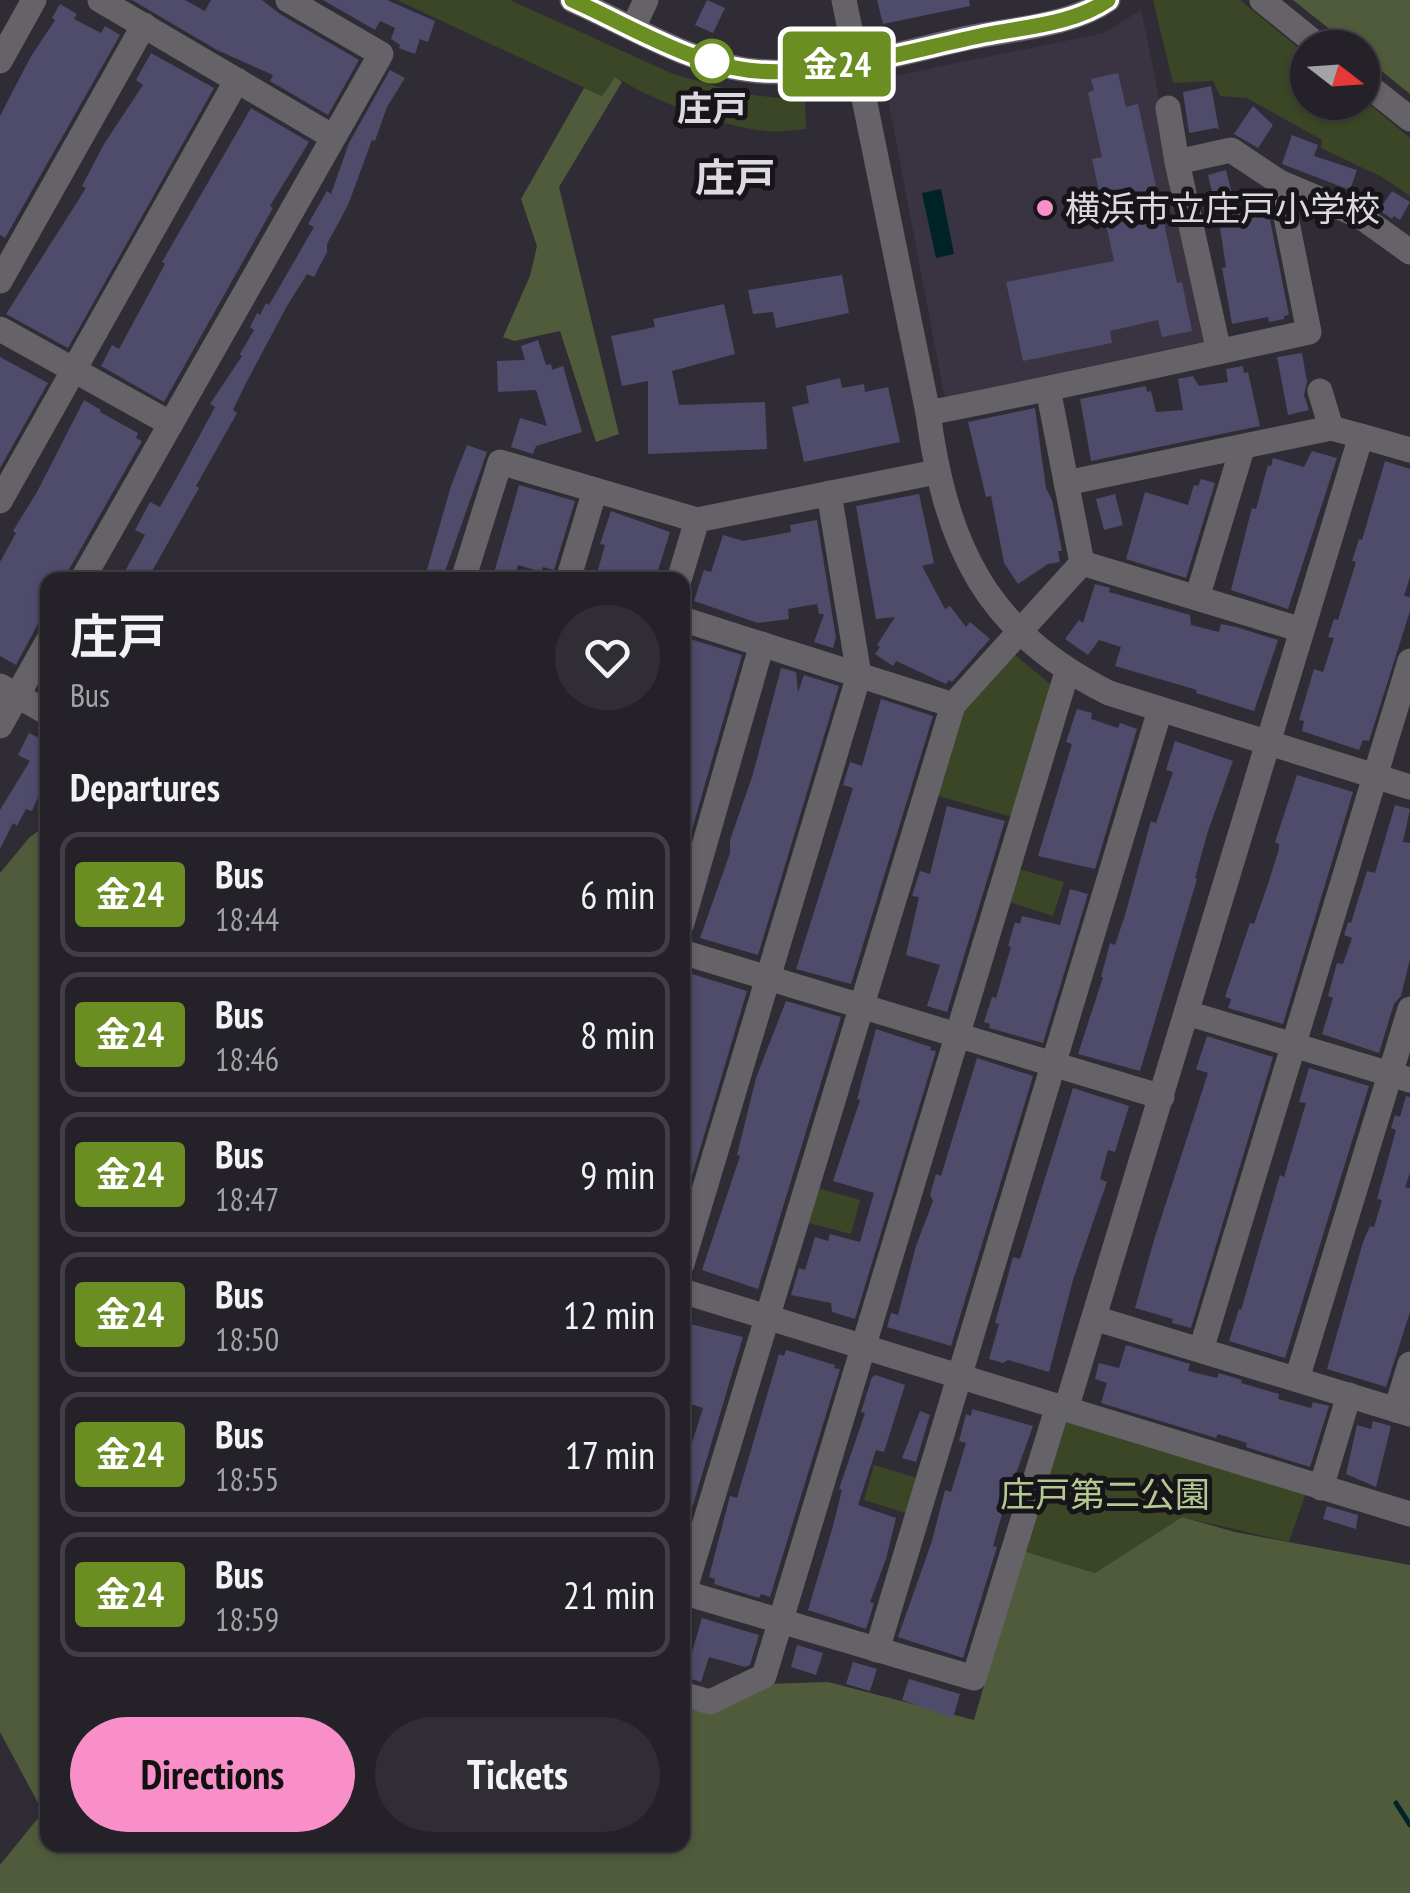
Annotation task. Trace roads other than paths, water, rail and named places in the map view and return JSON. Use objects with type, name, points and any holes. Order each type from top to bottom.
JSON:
[{"type":"street","points":[[0,61],[34,0]]},
{"type":"street","points":[[100,0],[333,137]]},
{"type":"street","points":[[87,572],[381,54],[288,0]]},
{"type":"street","points":[[633,28],[646,0]]},
{"type":"street","points":[[844,0],[928,412],[936,472],[956,539],[985,593],[1018,631],[1067,672],[1109,693],[1410,787]]},
{"type":"street","points":[[585,3],[633,28],[716,62],[756,71],[801,70],[858,61],[1062,19],[1108,0]]},
{"type":"street","points":[[1262,0],[1299,30]]},
{"type":"street","points":[[0,282],[144,25]]},
{"type":"street","points":[[0,501],[237,80]]},
{"type":"street","points":[[1380,95],[1410,119]]},
{"type":"street","points":[[1168,108],[1218,352]]},
{"type":"street","points":[[1178,162],[1232,150],[1279,182],[1360,216],[1410,252]]},
{"type":"street","points":[[928,412],[1309,332],[1279,182]]},
{"type":"street","points":[[0,329],[171,424]]},
{"type":"street","points":[[1048,389],[1082,563]]},
{"type":"street","points":[[1320,392],[1331,428]]},
{"type":"street","points":[[1066,484],[1331,428],[1410,450]]},
{"type":"street","points":[[690,1594],[974,1678],[1094,1318],[1362,436]]},
{"type":"street","points":[[1197,598],[1242,449]]},
{"type":"street","points":[[466,572],[500,462],[697,520],[936,472]]},
{"type":"street","points":[[570,572],[595,490]]},
{"type":"street","points":[[690,1237],[859,675],[828,492]]},
{"type":"street","points":[[681,572],[697,520]]},
{"type":"street","points":[[1082,563],[1302,630]]},
{"type":"street","points":[[690,1569],[953,705],[1082,563]]},
{"type":"street","points":[[690,622],[953,705]]},
{"type":"street","points":[[690,896],[762,644]]},
{"type":"street","points":[[0,726],[8,691],[40,652]]},
{"type":"street","points":[[1201,1350],[1410,661]]},
{"type":"street","points":[[690,1696],[710,1702],[764,1676],[1067,672]]},
{"type":"street","points":[[8,691],[40,709]]},
{"type":"street","points":[[877,1650],[1160,710]]},
{"type":"street","points":[[690,954],[1162,1097]]},
{"type":"street","points":[[1297,1380],[1400,1077],[1410,1009]]},
{"type":"street","points":[[1187,1013],[1400,1077]]},
{"type":"street","points":[[690,1293],[1410,1514]]},
{"type":"street","points":[[1094,1318],[1403,1412],[1410,1364]]},
{"type":"street","points":[[1321,1488],[1349,1395]]},
{"type":"waterway","points":[[1396,1803],[1410,1825]]},
{"type":"place","name":"庄戸","points":[[712,61]]},
{"type":"place","name":"横浜市立庄戸小学校","points":[[1045,208]]},
{"type":"district","name":"庄戸","points":[[735,177]]},
{"type":"park label","name":"庄戸第二公園","points":[[1105,1494]]}]
